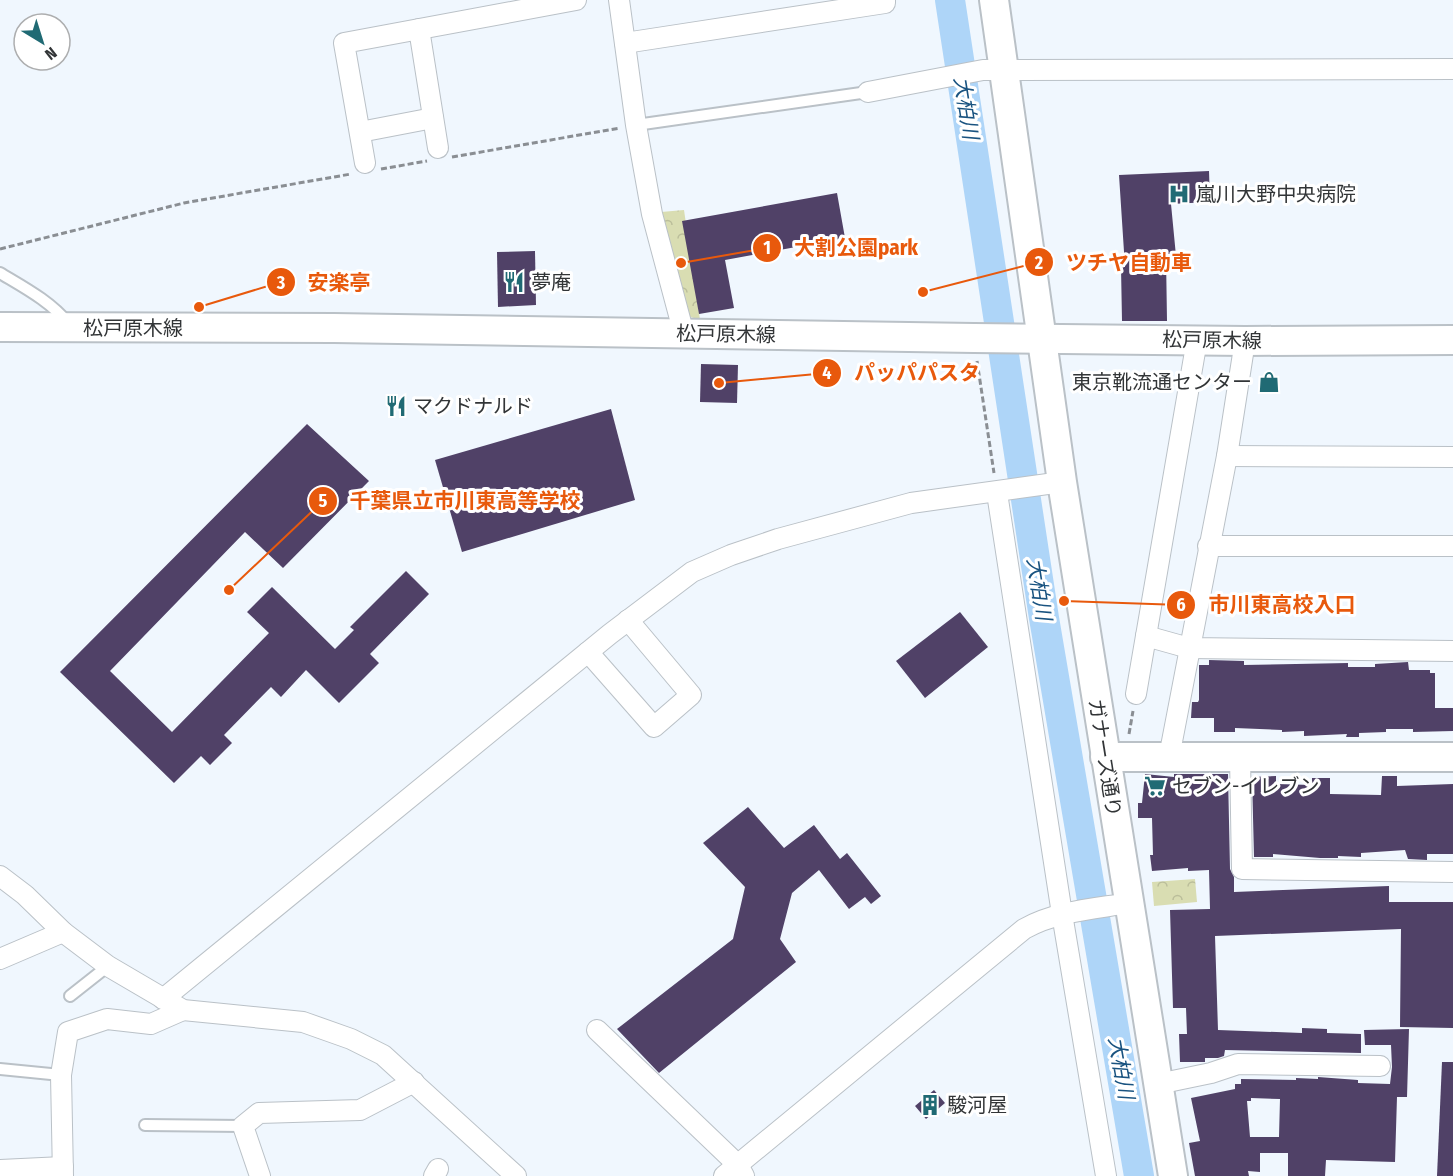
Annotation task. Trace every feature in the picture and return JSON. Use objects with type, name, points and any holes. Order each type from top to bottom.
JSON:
[{"type":"street","points":[[368,168],[344,43],[576,0]]},
{"type":"street","points":[[619,0],[636,125],[652,214],[684,334]]},
{"type":"street","points":[[625,43],[885,3],[885,0]]},
{"type":"street","name":"ガナーズ通り","points":[[994,0],[994,69],[1033,338],[1115,757],[1129,903],[1173,1176]]},
{"type":"street","points":[[418,29],[439,155]]},
{"type":"street","points":[[868,92],[994,69],[1453,69]]},
{"type":"street","points":[[360,132],[433,118]]},
{"type":"street","name":"松戸原木線","points":[[0,327],[334,328],[1245,341],[1453,340]]},
{"type":"street","points":[[1136,694],[1197,340]]},
{"type":"street","points":[[1169,757],[1227,456],[1245,341]]},
{"type":"street","points":[[1227,456],[1453,457]]},
{"type":"street","points":[[163,999],[588,652],[692,572],[731,555],[778,539],[911,503],[997,493],[1062,482]]},
{"type":"street","points":[[997,493],[1062,914],[1106,1176]]},
{"type":"street","points":[[1209,546],[1453,546]]},
{"type":"street","points":[[588,652],[654,727],[691,696],[628,620]]},
{"type":"street","points":[[1146,636],[1189,648],[1453,651]]},
{"type":"street","points":[[1115,757],[1453,757]]},
{"type":"street","points":[[1240,757],[1242,869],[1453,872]]},
{"type":"street","points":[[0,876],[25,895],[63,932],[108,966],[183,1010],[303,1022],[351,1039],[383,1055],[516,1176]]},
{"type":"street","points":[[597,1030],[735,1172],[1024,928],[1062,914],[1129,903]]},
{"type":"street","points":[[0,959],[63,932]]},
{"type":"street","points":[[0,1170],[63,1172],[61,1075],[68,1032],[107,1019],[151,1024],[183,1010]]},
{"type":"street","points":[[1158,1084],[1210,1073],[1238,1064],[1380,1064]]},
{"type":"street","points":[[260,1176],[243,1126],[259,1113],[360,1110],[414,1082]]},
{"type":"lane","points":[[636,125],[868,92]]},
{"type":"lane","points":[[0,273],[58,311],[73,328]]},
{"type":"lane","points":[[70,996],[108,966]]},
{"type":"lane","points":[[0,1070],[61,1075]]},
{"type":"lane","points":[[145,1125],[243,1126]]},
{"type":"path","points":[[0,249],[184,203],[439,155],[636,125]]},
{"type":"path","points":[[977,338],[997,493]]},
{"type":"path","points":[[1115,757],[1136,694]]},
{"type":"green space","points":[[684,210],[700,320],[681,314],[661,212]]},
{"type":"green space","points":[[1195,879],[1197,902],[1154,906],[1152,882]]},
{"type":"building","points":[[1209,171],[1210,202],[1171,204],[1176,256],[1166,256],[1167,321],[1122,321],[1121,267],[1125,267],[1119,175]]},
{"type":"building","points":[[837,193],[845,238],[725,260],[734,308],[699,314],[682,221]]},
{"type":"building","points":[[535,251],[536,305],[498,307],[497,252]]},
{"type":"building","points":[[701,364],[738,365],[737,403],[700,402]]},
{"type":"building","points":[[611,409],[635,500],[462,552],[435,460]]},
{"type":"building","points":[[307,424],[369,481],[283,568],[245,532],[110,671],[172,732],[269,633],[247,612],[272,587],[335,649],[354,630],[350,627],[406,571],[429,594],[370,654],[379,663],[339,703],[306,670],[281,697],[271,687],[224,735],[232,743],[210,765],[201,756],[174,783],[60,672]]},
{"type":"building","points":[[960,612],[988,647],[925,698],[896,661]]},
{"type":"building","points":[[1209,660],[1244,661],[1244,665],[1348,663],[1348,667],[1375,667],[1375,664],[1408,662],[1409,670],[1430,670],[1430,673],[1435,673],[1435,708],[1453,708],[1453,731],[1413,732],[1413,729],[1386,729],[1386,732],[1359,733],[1359,737],[1346,737],[1347,734],[1304,736],[1304,731],[1282,732],[1282,730],[1235,728],[1235,732],[1214,732],[1214,718],[1191,718],[1192,702],[1199,700],[1199,665],[1209,665]]},
{"type":"building","points":[[1145,774],[1174,777],[1174,774],[1228,774],[1230,869],[1234,877],[1234,892],[1389,886],[1389,902],[1453,902],[1453,1028],[1400,1027],[1401,929],[1215,936],[1218,1030],[1302,1033],[1302,1028],[1327,1029],[1327,1033],[1361,1034],[1361,1053],[1225,1050],[1224,1056],[1205,1058],[1205,1062],[1180,1062],[1179,1034],[1187,1034],[1186,1008],[1173,1008],[1170,910],[1210,909],[1209,870],[1188,871],[1188,868],[1152,871],[1150,855],[1153,855],[1152,818],[1138,818],[1138,803],[1142,803]]},
{"type":"building","points":[[1276,776],[1276,784],[1312,785],[1312,778],[1330,778],[1330,794],[1381,795],[1382,776],[1397,776],[1397,786],[1453,784],[1453,854],[1427,854],[1427,860],[1408,859],[1405,850],[1361,853],[1361,857],[1320,858],[1273,854],[1273,857],[1254,857],[1252,777]]},
{"type":"building","points":[[748,807],[784,848],[814,825],[840,859],[847,853],[881,896],[871,904],[865,897],[849,909],[819,870],[792,893],[780,939],[796,962],[659,1073],[617,1029],[733,939],[745,887],[703,843]]},
{"type":"building","points":[[1409,1029],[1407,1097],[1397,1097],[1395,1162],[1326,1160],[1325,1176],[1288,1176],[1288,1153],[1260,1153],[1260,1172],[1248,1171],[1249,1176],[1195,1176],[1189,1143],[1200,1141],[1191,1098],[1235,1089],[1235,1084],[1241,1084],[1241,1079],[1296,1080],[1296,1078],[1318,1079],[1318,1077],[1358,1080],[1358,1083],[1390,1084],[1391,1045],[1365,1045],[1364,1030]],"holes":[[[1251,1098],[1280,1099],[1279,1137],[1250,1137],[1247,1101],[1251,1101]]]},
{"type":"building","points":[[1442,1062],[1453,1062],[1453,1176],[1437,1176]]},
{"type":"building","name":"駿河屋","points":[[934,1090],[945,1103],[926,1119],[915,1106]]},
{"type":"waterway","name":"大柏川","points":[[950,0],[1044,618],[1139,1176]]},
{"type":"place","name":"嵐川大野中央病院","points":[[1179,194]]},
{"type":"place","name":"大割公園park","points":[[681,263]]},
{"type":"place","name":"夢庵","points":[[514,282]]},
{"type":"place","name":"ツチヤ自動車","points":[[923,292]]},
{"type":"place","name":"安楽亭","points":[[199,307]]},
{"type":"place","name":"東京靴流通センター","points":[[1269,382]]},
{"type":"place","name":"パッパパスタ","points":[[719,383]]},
{"type":"place","name":"マクドナルド","points":[[396,406]]},
{"type":"place","name":"千葉県立市川東高等学校","points":[[229,590]]},
{"type":"place","name":"市川東高校入口","points":[[1064,601]]},
{"type":"place","name":"セブン-イレブン","points":[[1155,786]]},
{"type":"place","name":"駿河屋","points":[[930,1105]]}]
